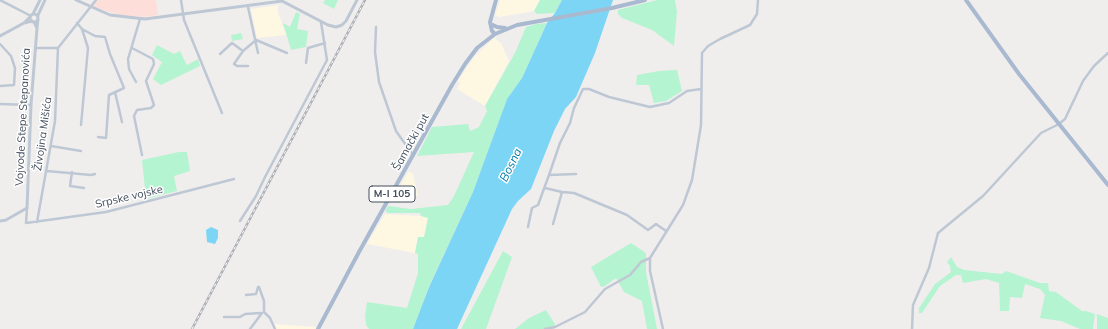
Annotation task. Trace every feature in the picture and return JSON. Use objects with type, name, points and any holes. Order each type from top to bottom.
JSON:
[{"type":"main road","points":[[495,34],[491,29],[490,18],[496,0]]},
{"type":"main road","name":"M-I 105","points":[[495,34],[509,27],[525,23],[612,8],[645,0]]},
{"type":"main road","points":[[966,0],[1019,74],[1108,185]]},
{"type":"main road","points":[[490,18],[496,30],[495,34]]},
{"type":"main road","points":[[493,25],[499,28],[509,27]]},
{"type":"main road","name":"Šamački put","points":[[318,329],[359,252],[465,64],[478,48],[495,34]]},
{"type":"street","points":[[0,0],[31,16],[38,17]]},
{"type":"street","points":[[0,36],[24,22],[31,16],[40,0]]},
{"type":"street","points":[[24,22],[33,22],[38,17],[45,0]]},
{"type":"street","points":[[76,0],[89,7],[110,14],[140,19],[248,7],[281,0],[321,22],[336,27],[344,24],[357,0]]},
{"type":"street","points":[[35,48],[58,48],[96,0]]},
{"type":"street","points":[[181,0],[182,14],[222,113]]},
{"type":"street","points":[[662,329],[650,271],[650,258],[682,205],[692,180],[701,125],[702,53],[705,49],[720,39],[750,25],[757,14],[758,0]]},
{"type":"street","points":[[248,7],[258,53]]},
{"type":"street","points":[[31,16],[37,28]]},
{"type":"street","name":"Vojvode Stepe Stepanovića","points":[[27,208],[31,105],[38,17]]},
{"type":"street","points":[[136,82],[128,66],[128,54],[132,48],[140,19]]},
{"type":"street","points":[[240,221],[254,200],[323,71],[327,60],[321,22]]},
{"type":"street","points":[[77,23],[82,30],[88,48],[81,125]]},
{"type":"street","points":[[376,28],[375,52],[380,82],[396,131],[413,156]]},
{"type":"street","points":[[82,30],[95,36],[104,37],[124,88],[109,95],[106,138],[98,137]]},
{"type":"street","points":[[248,66],[234,65],[243,51],[256,40]]},
{"type":"street","points":[[256,40],[287,53]]},
{"type":"street","points":[[220,54],[232,43],[243,51]]},
{"type":"street","points":[[306,63],[308,48],[325,43]]},
{"type":"street","points":[[0,44],[11,56],[15,68],[14,85],[0,86]]},
{"type":"street","name":"Živojina Mišića","points":[[37,222],[56,107],[58,48]]},
{"type":"street","points":[[132,48],[153,59],[154,64],[146,81],[154,105],[151,108],[137,110],[134,116],[142,155]]},
{"type":"street","points":[[912,329],[913,305],[929,268],[938,233],[983,196],[1041,133],[1059,124],[1065,119],[1083,81],[1094,66],[1108,53]]},
{"type":"street","points":[[528,227],[532,208],[538,205],[560,143],[570,123],[574,108],[583,89],[589,89],[609,97],[650,107],[669,103],[687,91],[701,89]]},
{"type":"street","points":[[115,92],[122,122]]},
{"type":"street","points":[[0,104],[31,105]]},
{"type":"street","points":[[50,146],[81,151]]},
{"type":"street","points":[[46,171],[72,172],[92,175],[96,174]]},
{"type":"street","points":[[72,172],[70,186],[84,188]]},
{"type":"street","points":[[549,175],[576,174]]},
{"type":"street","name":"Srpske vojske","points":[[27,208],[26,224],[106,212],[234,179]]},
{"type":"street","points":[[545,188],[574,193],[627,215],[648,230],[656,224],[666,231]]},
{"type":"street","points":[[553,224],[562,192]]},
{"type":"street","points":[[0,221],[6,220],[27,208]]},
{"type":"street","points":[[545,329],[555,327],[585,312],[605,289],[630,275],[641,262],[650,258]]},
{"type":"street","points":[[246,295],[256,294],[258,287],[260,287],[264,301],[263,313],[250,329]]},
{"type":"street","points":[[224,318],[240,317],[245,314],[263,313],[270,318],[274,329]]},
{"type":"shaded area","points":[[98,0],[156,0],[158,15],[144,17],[121,15],[93,6]]},
{"type":"shaded area","points":[[500,0],[540,0],[534,11],[499,17],[495,15]]},
{"type":"shaded area","points":[[278,5],[278,12],[286,35],[257,38],[251,9]]},
{"type":"shaded area","points":[[494,38],[501,43],[509,61],[485,106],[457,89],[460,83],[458,81],[474,57]]},
{"type":"shaded area","points":[[409,171],[413,174],[418,196],[396,193]]},
{"type":"shaded area","points":[[385,214],[421,216],[428,218],[424,238],[418,237],[415,253],[367,244]]},
{"type":"shaded area","points":[[274,324],[316,327],[315,329],[276,329]]},
{"type":"green space","points":[[325,0],[338,0],[334,9],[323,3]]},
{"type":"green space","points":[[540,0],[562,0],[555,13],[537,14],[534,11]]},
{"type":"green space","points":[[657,0],[675,0],[677,12],[674,46],[652,30],[622,18],[618,14],[618,10]]},
{"type":"green space","points":[[296,12],[300,14],[297,29],[308,31],[306,47],[291,50],[283,23],[290,27]]},
{"type":"green space","points":[[547,23],[522,78],[507,99],[473,192],[429,286],[413,329],[369,329],[366,325],[365,316],[367,302],[407,308],[418,273],[418,254],[415,253],[418,237],[424,237],[428,218],[421,216],[420,213],[388,213],[385,211],[388,206],[411,209],[448,205],[454,196],[474,152],[417,156],[432,127],[468,124],[470,131],[479,127],[487,111],[485,106],[515,53],[526,27]]},
{"type":"green space","points":[[241,33],[243,39],[232,41],[231,35]]},
{"type":"green space","points":[[157,45],[174,54],[180,51],[187,65],[198,59],[200,66],[161,85],[153,79],[162,62],[152,55]]},
{"type":"green space","points":[[677,70],[682,91],[666,101],[654,103],[649,85],[636,85],[637,75],[659,71]]},
{"type":"green space","points":[[179,152],[187,152],[190,171],[174,176],[177,191],[146,199],[142,160]]},
{"type":"green space","points":[[631,243],[646,253],[646,272],[657,329],[647,329],[642,301],[624,292],[616,278],[605,286],[601,287],[591,267]]},
{"type":"green space","points":[[503,251],[512,257],[486,329],[461,329]]},
{"type":"green space","points":[[951,257],[957,267],[964,270],[1002,274],[1006,271],[1040,283],[1048,283],[1049,291],[1056,292],[1082,311],[1095,314],[1093,329],[1080,329],[1061,321],[1040,318],[1045,295],[1040,289],[1025,284],[1022,298],[1010,297],[1009,311],[1000,311],[999,283],[986,279],[963,283],[961,275],[956,275],[940,286],[922,313],[919,313],[919,308],[935,284],[951,272],[950,266],[947,262]]},
{"type":"green space","points":[[546,310],[555,324],[554,329],[515,329],[529,318]]},
{"type":"green space","points":[[1097,314],[1108,318],[1108,329],[1097,329]]},
{"type":"water","name":"Bosna","points":[[562,0],[613,0],[595,53],[576,97],[565,109],[554,131],[531,189],[512,209],[457,329],[413,329],[429,287],[473,192],[507,99],[522,78],[547,23],[555,13]]},
{"type":"water","points":[[211,227],[218,230],[218,238],[215,244],[207,242],[206,230]]},
{"type":"railway","points":[[192,329],[365,0]]}]
